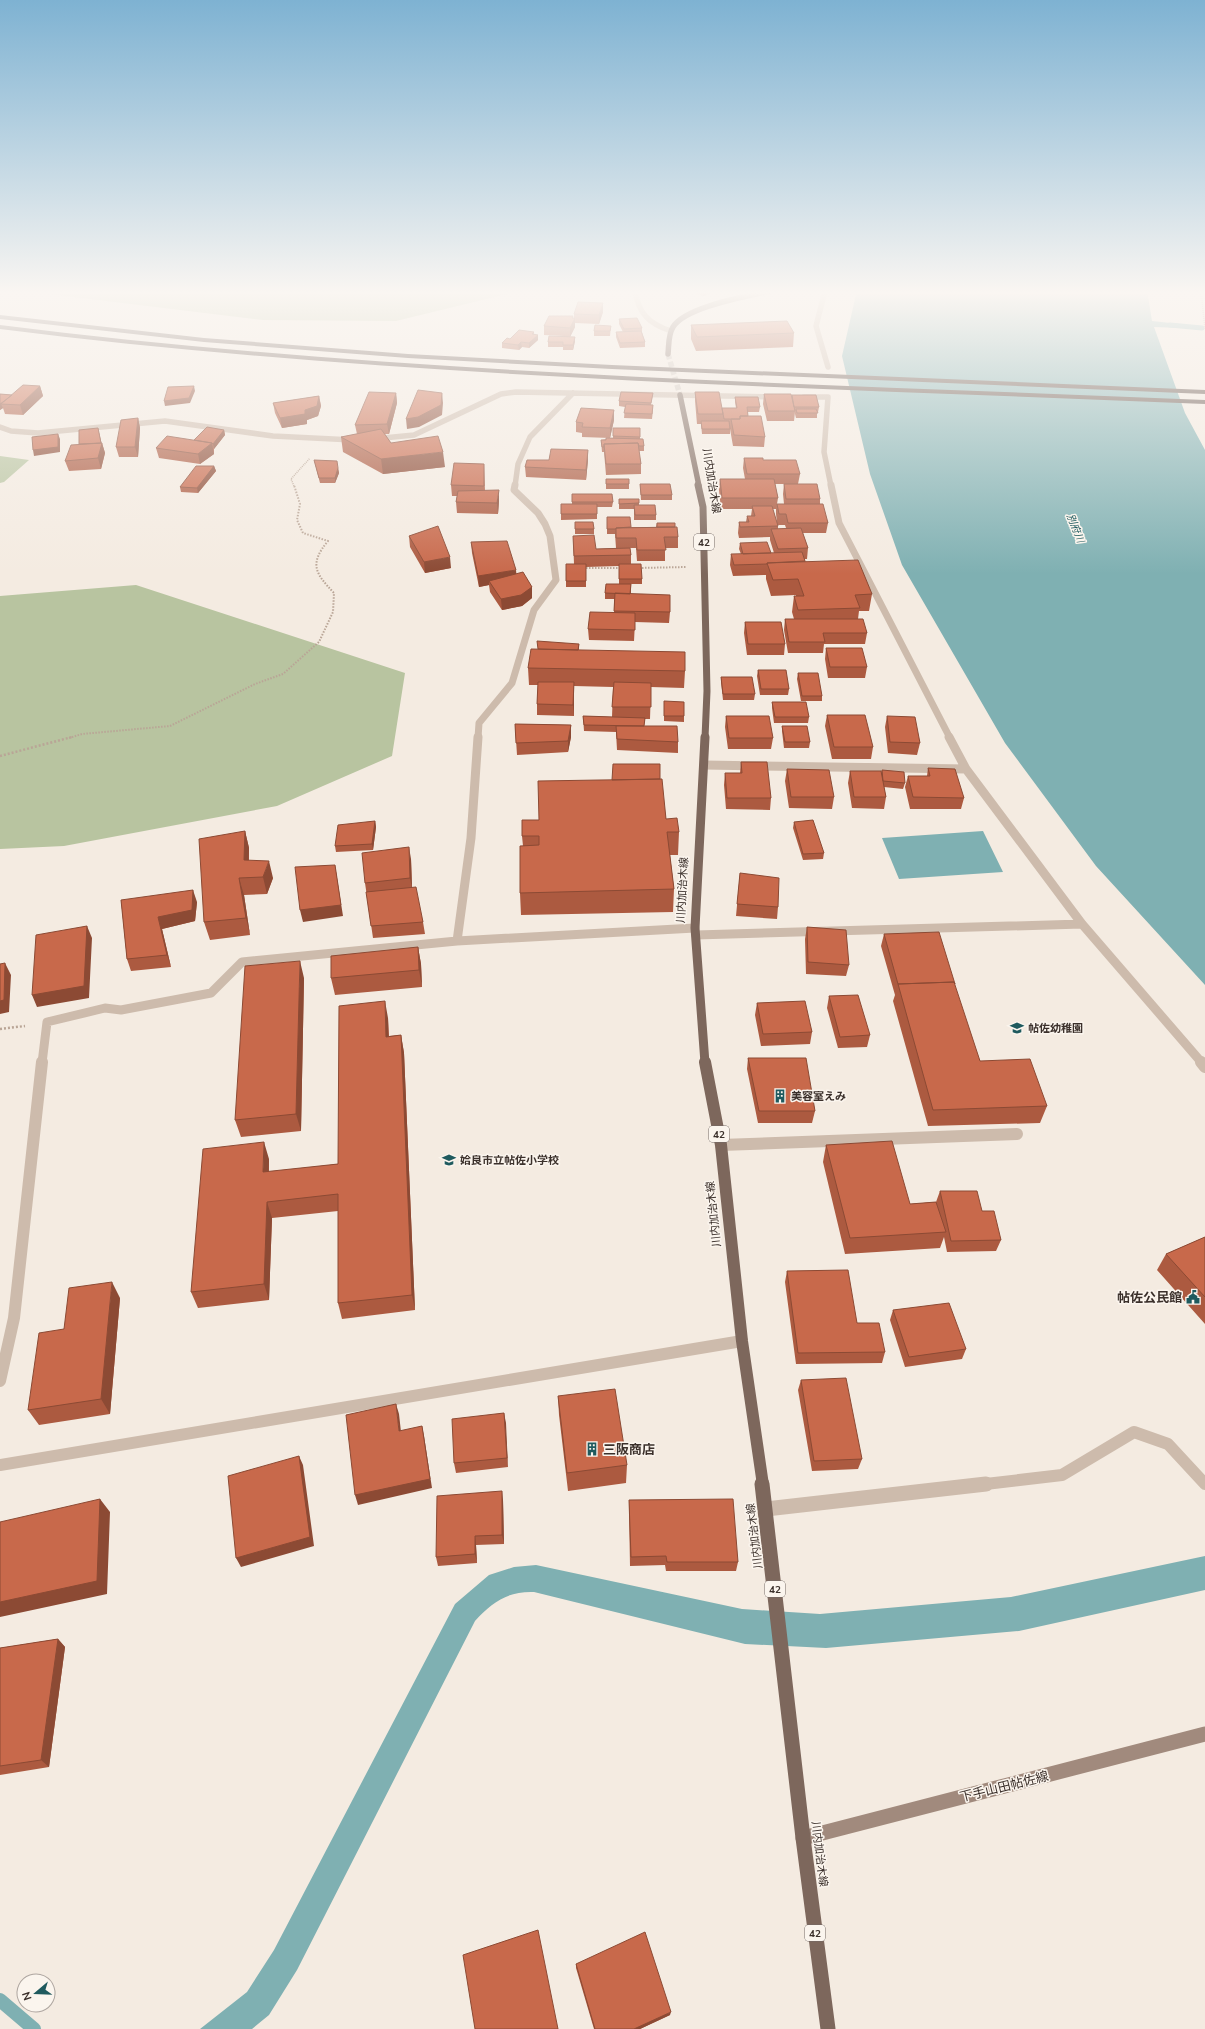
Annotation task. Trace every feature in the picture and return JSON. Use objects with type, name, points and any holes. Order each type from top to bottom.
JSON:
[{"type":"highway","points":[[802,385],[1205,402]]},
{"type":"highway","points":[[1033,385],[1205,392]]},
{"type":"main road","name":"川内加治木線","points":[[680,395],[703,507],[707,691],[696,932],[704,1056],[721,1145],[742,1341],[766,1508],[803,1838],[828,2029]]},
{"type":"main road","name":"下手山田帖佐線","points":[[803,1838],[1205,1734]]},
{"type":"street","points":[[0,427],[11,431],[38,433],[165,421],[186,422],[248,433],[328,440],[361,440],[414,434],[501,394],[516,392],[680,395],[693,397],[828,397],[824,452],[839,523],[966,769],[1082,924],[1205,1067]]},
{"type":"street","points":[[457,941],[471,838],[479,723],[512,683],[534,610],[556,580],[552,569],[548,530],[539,513],[522,500],[514,490],[518,464],[530,437],[574,393]]},
{"type":"street","points":[[704,765],[966,769]]},
{"type":"street","points":[[0,1380],[14,1318],[47,1022],[105,1008],[121,1010],[211,993],[242,962],[457,941],[696,932],[1082,924]]},
{"type":"street","points":[[721,1145],[1017,1134]]},
{"type":"street","points":[[0,1465],[742,1341]]},
{"type":"street","points":[[766,1508],[1062,1476],[1134,1432],[1168,1444],[1205,1484]]},
{"type":"path","points":[[0,756],[82,734],[170,726],[255,684],[282,674],[319,642],[333,612],[334,593],[319,578],[315,562],[317,553],[328,541],[303,533],[297,520],[301,510],[300,496],[291,480],[316,451],[324,449],[328,440]]},
{"type":"path","points":[[636,568],[704,567]]},
{"type":"path","points":[[552,569],[628,568]]},
{"type":"green space","points":[[0,456],[29,460],[4,482],[0,483]]},
{"type":"green space","points":[[136,585],[405,673],[392,756],[277,806],[64,846],[0,849],[0,596]]},
{"type":"water","name":"別府川","points":[[849,385],[1175,385],[1185,413],[1205,450],[1205,985],[1096,866],[1005,743],[902,565],[870,474]]},
{"type":"water","points":[[983,831],[1003,872],[899,879],[882,838]]},
{"type":"water","points":[[1205,1556],[1205,1590],[1019,1631],[826,1648],[745,1644],[534,1592],[516,1593],[501,1599],[488,1608],[475,1621],[297,1970],[269,2015],[252,2029],[200,2029],[247,1992],[274,1950],[455,1604],[489,1575],[514,1567],[536,1565],[742,1609],[820,1614],[1011,1597]]},
{"type":"building","points":[[23,385],[40,386],[20,405],[1,404]]},
{"type":"building","points":[[194,386],[189,398],[164,401],[168,387]]},
{"type":"building","points":[[418,390],[442,393],[441,405],[418,417],[406,419]]},
{"type":"building","points":[[369,392],[396,393],[387,424],[355,425]]},
{"type":"building","points":[[621,392],[653,393],[651,403],[619,401]]},
{"type":"building","points":[[695,392],[719,392],[723,414],[698,414]]},
{"type":"building","points":[[0,394],[12,395],[0,404]]},
{"type":"building","points":[[764,394],[791,394],[795,411],[768,411]]},
{"type":"building","points":[[792,395],[816,395],[819,407],[794,407]]},
{"type":"building","points":[[319,396],[317,406],[305,410],[305,414],[280,418],[273,403]]},
{"type":"building","points":[[735,397],[758,397],[760,407],[747,407],[748,416],[740,416],[740,419],[724,419],[722,408],[737,408]]},
{"type":"building","points":[[626,404],[653,405],[652,414],[624,413]]},
{"type":"building","points":[[581,408],[614,410],[610,428],[582,427],[583,423],[576,422]]},
{"type":"building","points":[[796,409],[816,409],[818,413],[797,413]]},
{"type":"building","points":[[740,416],[761,416],[765,437],[734,435],[731,419],[740,419]]},
{"type":"building","points":[[138,418],[135,447],[116,447],[121,420]]},
{"type":"building","points":[[701,421],[729,421],[730,429],[702,429]]},
{"type":"building","points":[[207,427],[224,430],[213,444],[194,440]]},
{"type":"building","points":[[98,428],[101,443],[79,444],[79,430]]},
{"type":"building","points":[[613,428],[640,428],[640,437],[613,436]]},
{"type":"building","points":[[381,429],[391,443],[438,436],[443,452],[381,459],[341,437]]},
{"type":"building","points":[[58,434],[58,447],[33,450],[32,437]]},
{"type":"building","points":[[167,436],[212,443],[198,454],[156,448]]},
{"type":"building","points":[[606,438],[643,439],[644,446],[639,446],[638,443],[604,444],[604,447],[602,447],[601,440],[606,440]]},
{"type":"building","points":[[102,443],[98,458],[65,461],[71,445]]},
{"type":"building","points":[[638,443],[641,464],[606,464],[604,444]]},
{"type":"building","points":[[551,449],[588,450],[586,470],[525,467],[527,460],[549,460]]},
{"type":"building","points":[[744,458],[763,458],[763,460],[796,460],[800,474],[747,474]]},
{"type":"building","points":[[314,460],[337,461],[338,468],[335,478],[319,478]]},
{"type":"building","points":[[454,463],[484,464],[484,486],[451,485]]},
{"type":"building","points":[[196,466],[214,466],[197,488],[180,487]]},
{"type":"building","points":[[606,479],[629,479],[629,484],[606,484]]},
{"type":"building","points":[[720,479],[774,479],[778,498],[722,498]]},
{"type":"building","points":[[640,484],[670,484],[672,495],[641,495]]},
{"type":"building","points":[[784,484],[817,484],[820,499],[786,499]]},
{"type":"building","points":[[499,490],[497,503],[456,502],[458,491]]},
{"type":"building","points":[[572,494],[612,494],[613,502],[572,502]]},
{"type":"building","points":[[619,499],[639,499],[639,503],[619,504]]},
{"type":"building","points":[[561,504],[597,504],[597,514],[561,514]]},
{"type":"building","points":[[777,504],[823,504],[828,523],[788,523],[786,514],[779,514]]},
{"type":"building","points":[[634,505],[655,505],[656,515],[635,515]]},
{"type":"building","points":[[752,506],[772,506],[778,526],[740,527],[739,522],[749,522],[747,516],[755,516]]},
{"type":"building","points":[[607,517],[630,517],[631,527],[607,529]]},
{"type":"building","points":[[575,522],[593,522],[594,529],[575,529]]},
{"type":"building","points":[[657,523],[675,523],[675,527],[657,527]]},
{"type":"building","points":[[438,526],[450,557],[424,562],[409,536]]},
{"type":"building","points":[[677,527],[678,537],[664,537],[666,550],[637,550],[636,538],[616,538],[616,528]]},
{"type":"building","points":[[801,528],[808,548],[778,549],[771,529]]},
{"type":"building","points":[[594,535],[596,549],[630,548],[631,555],[574,556],[573,536]]},
{"type":"building","points":[[507,541],[516,570],[478,576],[471,542]]},
{"type":"building","points":[[767,542],[771,553],[743,554],[740,543]]},
{"type":"building","points":[[802,552],[805,561],[734,565],[731,554]]},
{"type":"building","points":[[858,560],[872,594],[855,595],[860,608],[798,610],[794,596],[804,596],[798,579],[773,580],[767,563]]},
{"type":"building","points":[[566,564],[586,564],[586,581],[566,581]]},
{"type":"building","points":[[619,564],[641,564],[642,579],[619,579]]},
{"type":"building","points":[[523,572],[532,587],[521,595],[501,599],[489,581]]},
{"type":"building","points":[[606,584],[631,584],[630,594],[605,593]]},
{"type":"building","points":[[615,593],[670,595],[670,612],[614,611]]},
{"type":"building","points":[[590,612],[635,613],[635,630],[588,629]]},
{"type":"building","points":[[785,619],[863,619],[867,633],[823,633],[825,642],[789,642]]},
{"type":"building","points":[[745,622],[781,622],[785,644],[748,644]]},
{"type":"building","points":[[537,641],[579,644],[578,650],[538,649]]},
{"type":"building","points":[[826,648],[862,648],[867,667],[830,667]]},
{"type":"building","points":[[531,649],[685,652],[685,671],[528,668]]},
{"type":"building","points":[[758,670],[786,670],[789,689],[761,689]]},
{"type":"building","points":[[798,673],[818,673],[822,696],[802,696]]},
{"type":"building","points":[[721,677],[752,677],[755,694],[723,694]]},
{"type":"building","points":[[538,682],[574,682],[573,705],[537,704]]},
{"type":"building","points":[[614,682],[651,683],[651,707],[612,707]]},
{"type":"building","points":[[664,701],[684,702],[684,716],[664,716]]},
{"type":"building","points":[[772,702],[806,702],[809,717],[775,717]]},
{"type":"building","points":[[827,715],[865,715],[873,747],[834,747]]},
{"type":"building","points":[[583,716],[645,718],[644,726],[584,725]]},
{"type":"building","points":[[726,716],[769,716],[773,738],[729,738]]},
{"type":"building","points":[[887,716],[915,717],[920,743],[890,742]]},
{"type":"building","points":[[515,724],[571,725],[568,741],[516,743]]},
{"type":"building","points":[[616,726],[677,726],[678,742],[617,739]]},
{"type":"building","points":[[782,726],[807,726],[810,742],[785,742]]},
{"type":"building","points":[[741,762],[767,762],[771,798],[727,798],[725,773],[742,773]]},
{"type":"building","points":[[613,764],[660,764],[660,779],[612,780]]},
{"type":"building","points":[[928,768],[955,769],[964,798],[913,797],[908,776],[930,776]]},
{"type":"building","points":[[787,769],[829,770],[834,797],[791,797]]},
{"type":"building","points":[[882,770],[904,772],[905,783],[883,781]]},
{"type":"building","points":[[850,771],[881,771],[886,797],[854,797]]},
{"type":"building","points":[[662,779],[666,819],[677,818],[679,832],[667,832],[674,889],[520,893],[520,846],[539,845],[539,836],[522,836],[522,820],[539,820],[538,781]]},
{"type":"building","points":[[813,820],[824,853],[803,854],[794,822]]},
{"type":"building","points":[[375,821],[372,844],[335,846],[338,825]]},
{"type":"building","points":[[245,831],[244,860],[269,861],[263,877],[239,878],[246,918],[204,922],[199,839]]},
{"type":"building","points":[[409,847],[410,878],[365,883],[362,853]]},
{"type":"building","points":[[335,865],[341,905],[300,910],[295,867]]},
{"type":"building","points":[[740,873],[779,878],[778,907],[737,904]]},
{"type":"building","points":[[416,887],[423,922],[371,926],[366,892]]},
{"type":"building","points":[[193,890],[192,910],[158,917],[167,955],[127,959],[121,900]]},
{"type":"building","points":[[87,926],[84,986],[32,995],[36,935]]},
{"type":"building","points":[[807,927],[846,930],[849,965],[808,962]]},
{"type":"building","points":[[939,932],[955,984],[954,982],[898,984],[884,934]]},
{"type":"building","points":[[418,947],[419,970],[331,978],[331,956]]},
{"type":"building","points":[[300,961],[296,1114],[235,1120],[245,966]]},
{"type":"building","points":[[5,963],[4,1000],[0,1001],[0,964]]},
{"type":"building","points":[[954,982],[980,1061],[1030,1059],[1047,1106],[933,1110],[898,984]]},
{"type":"building","points":[[858,995],[870,1035],[840,1037],[829,996]]},
{"type":"building","points":[[385,1001],[386,1037],[401,1035],[412,1295],[338,1303],[338,1194],[267,1202],[264,1284],[191,1292],[203,1149],[264,1142],[263,1172],[338,1164],[339,1006]]},
{"type":"building","points":[[805,1001],[812,1032],[763,1034],[757,1003]]},
{"type":"building","name":"美容室えみ","points":[[748,1058],[806,1058],[815,1111],[759,1111]]},
{"type":"building","points":[[892,1141],[910,1204],[936,1202],[946,1232],[850,1238],[826,1145]]},
{"type":"building","points":[[940,1191],[977,1191],[982,1211],[994,1211],[1001,1240],[951,1241]]},
{"type":"building","points":[[1205,1237],[1205,1297],[1166,1254]]},
{"type":"building","points":[[848,1270],[857,1323],[879,1323],[885,1352],[798,1353],[787,1271]]},
{"type":"building","points":[[112,1282],[101,1399],[28,1410],[39,1333],[64,1329],[69,1288]]},
{"type":"building","points":[[949,1303],[966,1349],[909,1357],[893,1310]]},
{"type":"building","points":[[846,1378],[862,1459],[814,1461],[801,1380]]},
{"type":"building","name":"三阪商店","points":[[615,1389],[627,1465],[567,1473],[558,1396]]},
{"type":"building","points":[[396,1404],[399,1431],[422,1426],[430,1479],[355,1495],[346,1415]]},
{"type":"building","points":[[504,1413],[507,1458],[454,1463],[452,1419]]},
{"type":"building","points":[[299,1456],[310,1537],[236,1558],[228,1476]]},
{"type":"building","points":[[502,1491],[502,1535],[475,1536],[475,1554],[436,1557],[437,1496]]},
{"type":"building","points":[[100,1499],[97,1581],[0,1602],[0,1522]]},
{"type":"building","points":[[733,1499],[738,1562],[667,1562],[666,1556],[631,1557],[629,1500]]},
{"type":"building","points":[[58,1639],[41,1760],[0,1766],[0,1648]]},
{"type":"building","points":[[538,1930],[558,2029],[475,2029],[463,1955]]},
{"type":"building","points":[[645,1932],[671,2012],[634,2029],[595,2029],[576,1964]]},
{"type":"waterway","points":[[0,2000],[34,2029]]},
{"type":"tunnel","points":[[677,385],[680,395]]},
{"type":"place","name":"帖佐幼稚園","points":[[1017,1028]]},
{"type":"place","name":"美容室えみ","points":[[780,1096]]},
{"type":"place","name":"姶良市立帖佐小学校","points":[[449,1160]]},
{"type":"place","name":"帖佐公民館","points":[[1193,1297]]},
{"type":"place","name":"三阪商店","points":[[592,1449]]}]
